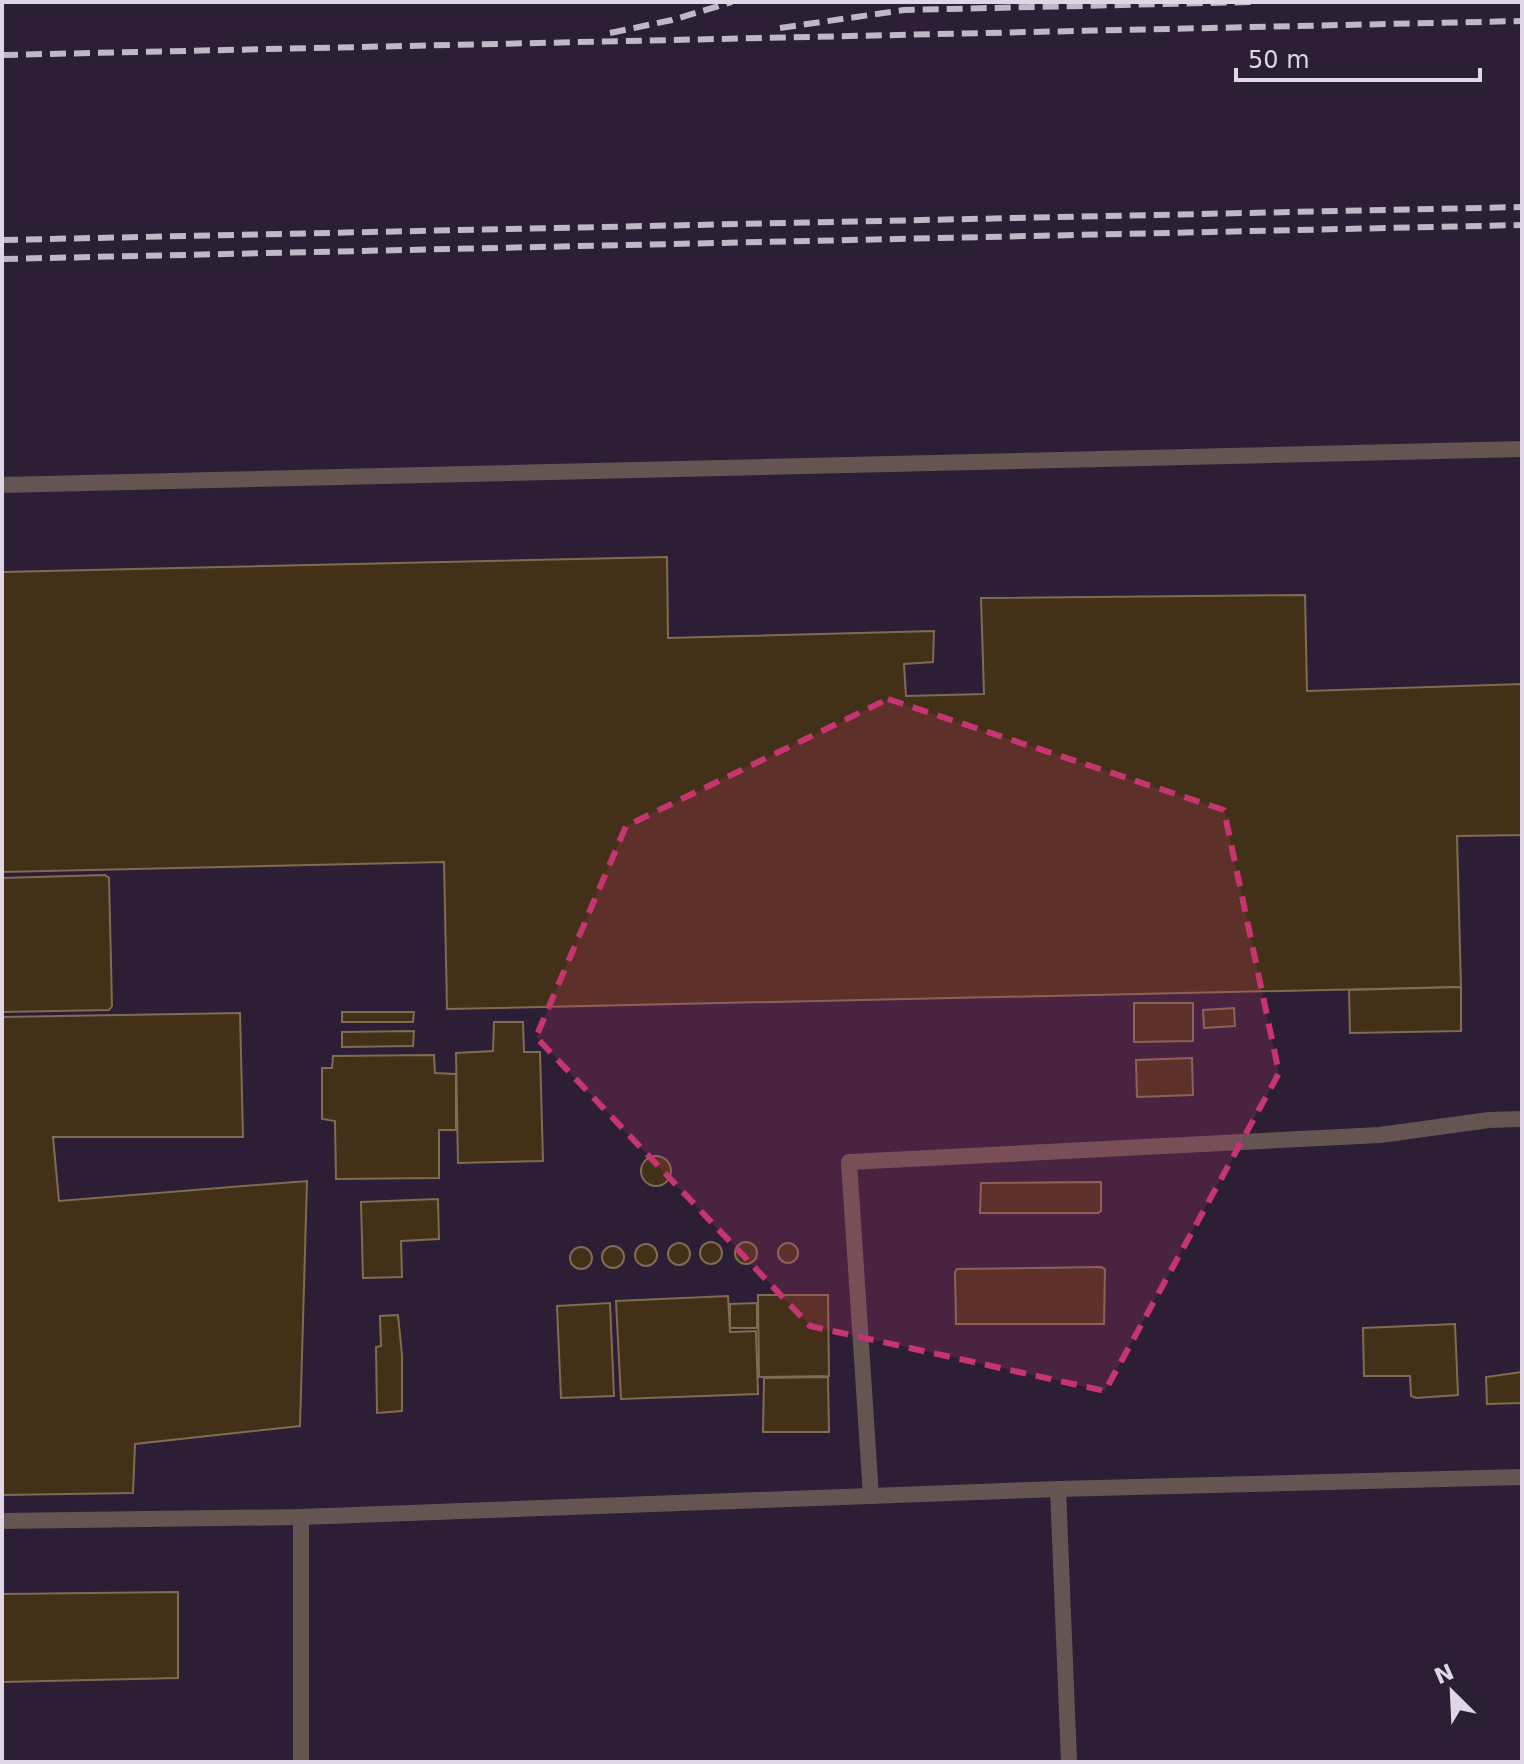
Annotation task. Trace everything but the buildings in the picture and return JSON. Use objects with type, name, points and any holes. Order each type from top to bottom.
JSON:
[{"type":"lane","points":[[2,485],[1522,449]]},
{"type":"lane","points":[[871,1496],[849,1162],[1380,1135],[1489,1120],[1522,1119]]},
{"type":"lane","points":[[2,1521],[301,1517],[1058,1489],[1522,1477]]},
{"type":"lane","points":[[1055,1762],[1069,1762],[1058,1489]]},
{"type":"lane","points":[[301,1517],[301,1762]]},
{"type":"highlighted area","points":[[888,699],[1224,810],[1279,1073],[1105,1391],[810,1326],[536,1037],[626,826]]},
{"type":"railway","points":[[610,33],[672,20],[732,2]]},
{"type":"railway","points":[[780,28],[904,10],[1251,2]]},
{"type":"railway","points":[[2,55],[1522,21]]},
{"type":"railway","points":[[2,240],[1522,207]]},
{"type":"railway","points":[[2,259],[1522,225]]}]
